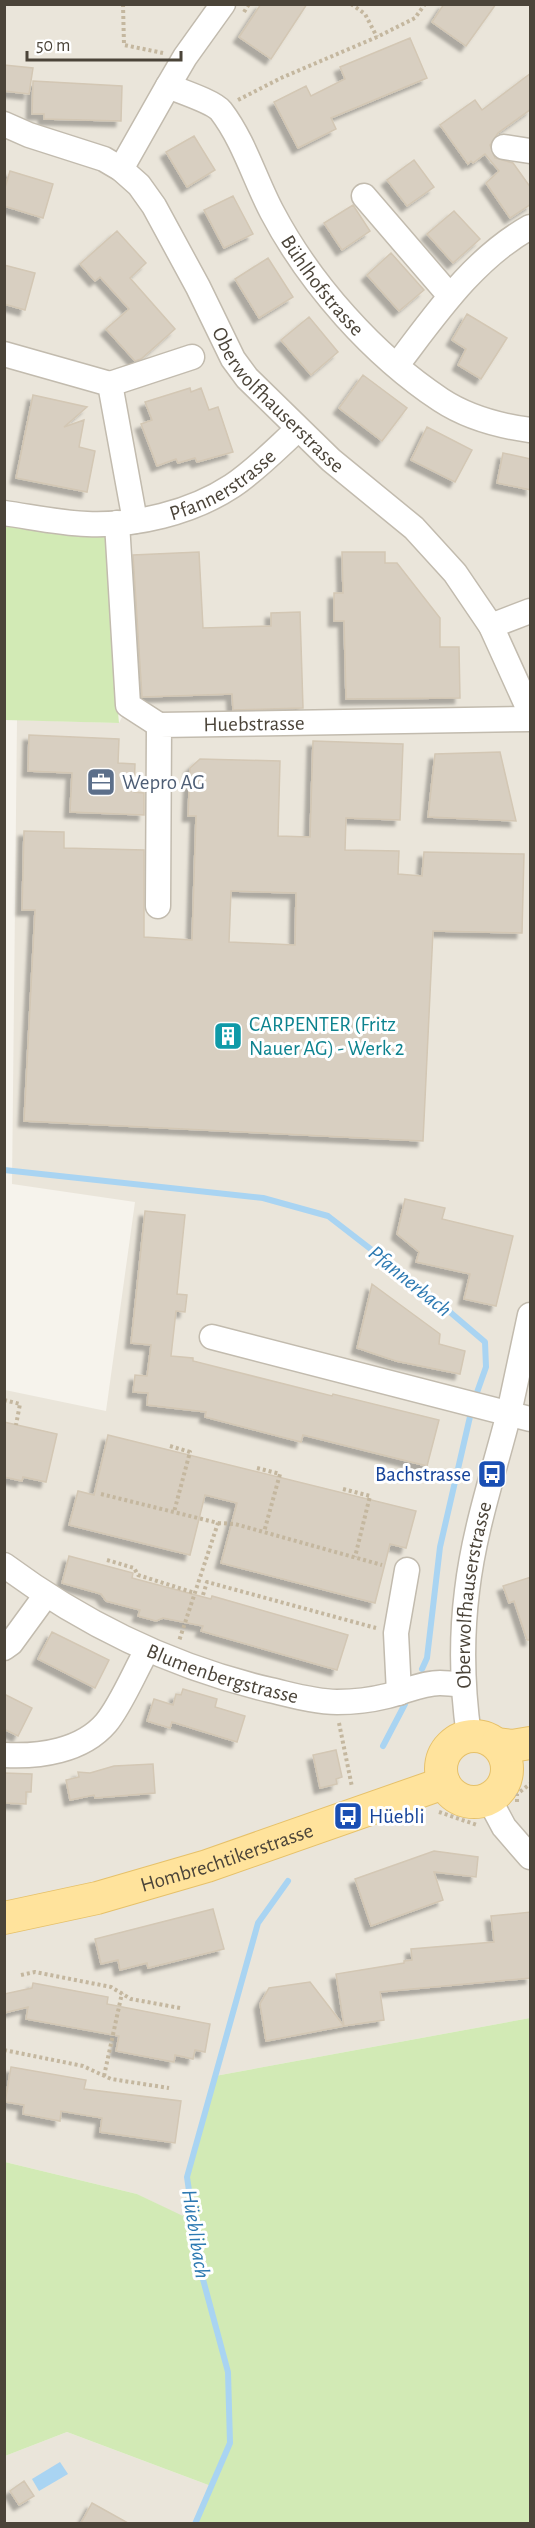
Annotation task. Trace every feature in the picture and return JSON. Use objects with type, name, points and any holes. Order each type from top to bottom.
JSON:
[{"type":"main road","points":[[483,1740],[507,1762],[509,1780],[468,1802],[450,1792],[444,1783],[441,1763],[445,1753],[459,1739],[483,1740],[512,1746],[531,1743]]},
{"type":"main road","name":"Hombrechtikerstrasse","points":[[4,1918],[97,1898],[207,1866],[444,1783]]},
{"type":"street","points":[[122,169],[185,57],[223,4]]},
{"type":"street","points":[[168,86],[220,109]]},
{"type":"street","name":"Bühlhofstrasse","points":[[220,109],[240,144],[273,213],[309,271],[352,323],[397,365],[442,401],[479,418],[508,427],[531,430]]},
{"type":"street","name":"Oberwolfhauserstrasse","points":[[4,124],[28,135],[87,152],[122,169],[139,185],[154,206],[198,287],[233,359],[247,378],[298,429],[414,528],[455,573],[491,626],[531,712]]},
{"type":"street","points":[[504,147],[531,151]]},
{"type":"street","points":[[364,196],[450,296]]},
{"type":"street","points":[[397,365],[450,296],[482,261],[510,238],[531,227]]},
{"type":"street","points":[[4,354],[110,384],[192,357]]},
{"type":"street","name":"Pfannerstrasse","points":[[110,384],[126,522]]},
{"type":"street","name":"Pfannerstrasse","points":[[4,513],[87,524],[126,522],[171,513],[230,488],[298,429]]},
{"type":"street","points":[[126,522],[128,705],[159,725],[158,906]]},
{"type":"street","points":[[491,626],[531,611]]},
{"type":"street","name":"Huebstrasse","points":[[159,725],[531,719]]},
{"type":"street","name":"Oberwolfhauserstrasse","points":[[483,1740],[463,1685],[463,1641],[471,1566],[499,1411],[531,1315]]},
{"type":"street","points":[[212,1337],[499,1411]]},
{"type":"street","name":"Blumenbergstrasse","points":[[4,1565],[46,1595],[147,1650],[172,1661],[239,1682],[311,1699],[334,1702],[358,1701],[439,1683],[463,1685]]},
{"type":"street","points":[[405,1690],[396,1633],[407,1570]]},
{"type":"street","points":[[4,1648],[11,1643],[46,1595]]},
{"type":"street","points":[[4,1755],[22,1756],[63,1750],[91,1738],[108,1721],[147,1650]]},
{"type":"street","points":[[509,1780],[504,1827],[531,1857]]},
{"type":"path","points":[[123,4],[124,45],[185,57]]},
{"type":"path","points":[[351,4],[365,14],[377,37]]},
{"type":"path","points":[[220,109],[281,78],[377,37],[415,18],[425,4]]},
{"type":"path","points":[[4,1400],[20,1404],[16,1425]]},
{"type":"path","points":[[170,1446],[190,1452],[174,1512]]},
{"type":"path","points":[[257,1468],[280,1474],[264,1532]]},
{"type":"path","points":[[343,1489],[370,1496],[355,1557]]},
{"type":"path","points":[[101,1494],[218,1523],[235,1524],[382,1564]]},
{"type":"path","points":[[172,1661],[218,1523]]},
{"type":"path","points":[[107,1560],[134,1568],[138,1575],[195,1593]]},
{"type":"path","points":[[203,1595],[207,1582],[396,1633]]},
{"type":"path","points":[[334,1702],[352,1787]]},
{"type":"path","points":[[21,1975],[35,1972],[111,1987],[131,1999],[180,2008]]},
{"type":"path","points":[[104,2076],[122,1993]]},
{"type":"path","points":[[4,2050],[83,2066],[104,2076],[169,2088]]},
{"type":"shaded area","points":[[5,5],[530,5],[530,2018],[215,2076],[187,2177],[183,2217],[137,2194],[5,2162],[5,1390],[106,1411],[135,1202],[12,1184],[17,720],[119,723],[128,705],[117,523],[5,513]]},
{"type":"shaded area","points":[[67,2432],[211,2486],[195,2523],[5,2524],[5,2456]]},
{"type":"green space","points":[[5,520],[106,533],[113,548],[110,626],[119,723],[5,720]]},
{"type":"green space","points":[[530,2018],[530,2523],[195,2523],[211,2486],[67,2432],[5,2456],[5,2162],[137,2194],[183,2216],[187,2177],[215,2076]]},
{"type":"water","points":[[60,2462],[68,2474],[39,2491],[32,2479]]},
{"type":"building","points":[[261,4],[307,4],[271,59],[239,37]]},
{"type":"building","points":[[444,4],[496,4],[466,46],[432,22]]},
{"type":"building","points":[[410,38],[427,78],[331,118],[336,129],[298,148],[274,102],[306,86],[311,96],[345,79],[340,67]]},
{"type":"building","points":[[4,65],[33,68],[29,94],[4,91]]},
{"type":"building","points":[[531,73],[531,109],[498,133],[490,145],[495,158],[513,163],[531,188],[531,204],[510,218],[486,183],[499,171],[485,154],[468,164],[440,125],[475,100],[482,110]]},
{"type":"building","points":[[33,81],[122,86],[121,121],[44,119],[44,114],[32,114]]},
{"type":"building","points":[[194,136],[215,170],[187,187],[166,152]]},
{"type":"building","points":[[414,160],[434,187],[407,206],[387,180]]},
{"type":"building","points":[[10,171],[53,184],[43,218],[4,206],[4,191]]},
{"type":"building","points":[[233,196],[253,234],[224,248],[204,210]]},
{"type":"building","points":[[353,205],[370,231],[342,250],[324,223]]},
{"type":"building","points":[[454,211],[480,239],[453,263],[427,234]]},
{"type":"building","points":[[117,231],[146,263],[130,278],[175,329],[141,359],[135,361],[106,329],[129,309],[100,277],[95,281],[80,264]]},
{"type":"building","points":[[391,253],[424,290],[399,311],[367,275]]},
{"type":"building","points":[[268,258],[293,297],[259,318],[235,279]]},
{"type":"building","points":[[4,265],[35,273],[25,310],[4,304]]},
{"type":"building","points":[[467,314],[507,338],[481,379],[458,365],[466,349],[452,340]]},
{"type":"building","points":[[309,317],[338,352],[311,375],[281,340]]},
{"type":"building","points":[[363,375],[407,408],[382,441],[339,408]]},
{"type":"building","points":[[190,388],[191,392],[201,388],[209,410],[218,407],[233,452],[197,462],[195,458],[178,463],[176,459],[157,466],[141,424],[152,420],[145,402]]},
{"type":"building","points":[[33,395],[87,407],[64,427],[84,420],[79,447],[95,451],[87,492],[16,478]]},
{"type":"building","points":[[427,427],[472,450],[455,482],[411,460]]},
{"type":"building","points":[[503,453],[531,459],[531,490],[497,483]]},
{"type":"building","points":[[199,552],[203,628],[271,626],[271,613],[300,612],[303,708],[233,710],[232,694],[142,697],[133,555]]},
{"type":"building","points":[[342,552],[385,552],[385,563],[397,563],[440,618],[440,647],[459,647],[460,698],[346,699],[344,621],[334,621],[334,593],[343,593]]},
{"type":"building","points":[[29,735],[119,739],[118,763],[135,764],[134,792],[144,793],[144,815],[70,812],[72,773],[28,771]]},
{"type":"building","points":[[313,741],[403,744],[400,820],[346,818],[345,850],[399,851],[398,874],[422,876],[424,852],[524,854],[522,933],[433,931],[423,1141],[24,1121],[35,910],[22,910],[24,831],[64,832],[64,848],[144,850],[144,937],[192,940],[196,816],[188,816],[190,768],[200,759],[280,761],[278,836],[310,837]],"holes":[[[231,891],[296,893],[295,945],[229,942]]]},
{"type":"building","points":[[500,752],[516,821],[428,817],[435,754]]},
{"type":"building","points":[[405,1199],[445,1208],[442,1219],[513,1236],[496,1306],[464,1299],[470,1274],[416,1262],[419,1252],[397,1234]]},
{"type":"building","points":[[145,1211],[185,1215],[177,1294],[187,1295],[185,1312],[176,1311],[171,1356],[193,1358],[193,1361],[439,1420],[427,1466],[303,1435],[301,1442],[205,1417],[206,1412],[147,1405],[148,1393],[133,1392],[135,1375],[147,1376],[151,1345],[131,1343]]},
{"type":"building","points":[[372,1284],[440,1334],[439,1344],[465,1351],[460,1374],[396,1361],[357,1348]]},
{"type":"building","points":[[4,1422],[57,1434],[46,1482],[23,1477],[22,1481],[4,1477]]},
{"type":"building","points":[[108,1435],[416,1511],[406,1548],[390,1544],[375,1603],[221,1563],[237,1503],[205,1495],[190,1555],[69,1525],[78,1491],[94,1495]]},
{"type":"building","points":[[69,1556],[133,1573],[132,1578],[211,1599],[212,1596],[348,1635],[337,1670],[201,1631],[203,1626],[163,1618],[156,1621],[138,1616],[140,1610],[106,1601],[101,1594],[62,1583]]},
{"type":"building","points":[[531,1577],[531,1640],[527,1640],[514,1601],[509,1603],[503,1586]]},
{"type":"building","points":[[52,1632],[109,1660],[95,1688],[38,1659]]},
{"type":"building","points":[[183,1689],[217,1699],[215,1707],[245,1716],[237,1742],[172,1722],[170,1728],[147,1721],[154,1699],[173,1705],[176,1694],[181,1695]]},
{"type":"building","points":[[4,1694],[32,1708],[18,1736],[4,1729]]},
{"type":"building","points":[[336,1750],[342,1777],[336,1779],[337,1784],[320,1788],[313,1755]]},
{"type":"building","points":[[153,1764],[155,1793],[95,1798],[94,1795],[70,1800],[66,1780],[79,1777],[78,1772],[90,1773],[114,1766]]},
{"type":"building","points":[[4,1773],[32,1774],[31,1792],[26,1792],[26,1804],[4,1803]]},
{"type":"building","points":[[434,1851],[478,1857],[476,1877],[434,1872],[443,1900],[371,1926],[355,1879]]},
{"type":"building","points":[[213,1909],[224,1949],[148,1968],[147,1963],[120,1970],[118,1960],[101,1964],[95,1939]]},
{"type":"building","points":[[531,1912],[531,1978],[380,1992],[384,2020],[344,2026],[336,1974],[404,1963],[404,1961],[412,1960],[411,1949],[494,1942],[491,1916]]},
{"type":"building","points":[[310,1982],[344,2026],[266,2041],[260,2004],[269,1988]]},
{"type":"building","points":[[33,1983],[108,1997],[107,2004],[210,2024],[205,2052],[195,2050],[193,2059],[175,2055],[174,2062],[116,2051],[119,2036],[26,2019],[28,2007],[4,2013],[4,1994],[32,1988]]},
{"type":"building","points":[[11,2067],[86,2080],[84,2089],[181,2101],[175,2143],[100,2132],[102,2118],[61,2111],[60,2121],[23,2114],[24,2105],[5,2102]]},
{"type":"building","points":[[24,2481],[34,2496],[19,2505],[10,2491]]},
{"type":"building","points":[[92,2503],[128,2523],[81,2523]]},
{"type":"waterway","name":"Pfannerbach","points":[[4,1170],[263,1198],[328,1216],[430,1295],[485,1342],[486,1367],[475,1398]]},
{"type":"waterway","name":"Pfannerbach","points":[[422,1669],[427,1658],[440,1547],[472,1408]]},
{"type":"waterway","name":"Pfannerbach","points":[[383,1746],[405,1704]]},
{"type":"waterway","name":"Hüeblibach","points":[[195,2524],[230,2443],[228,2372],[201,2272],[187,2177],[258,1923],[288,1881]]},
{"type":"place","name":"Wepro AG","points":[[101,782]]},
{"type":"place","name":"CARPENTER (Fritz Nauer AG) - Werk 2","points":[[228,1036]]},
{"type":"place","name":"Bachstrasse","points":[[492,1474]]},
{"type":"place","name":"Hüebli","points":[[348,1816]]}]
